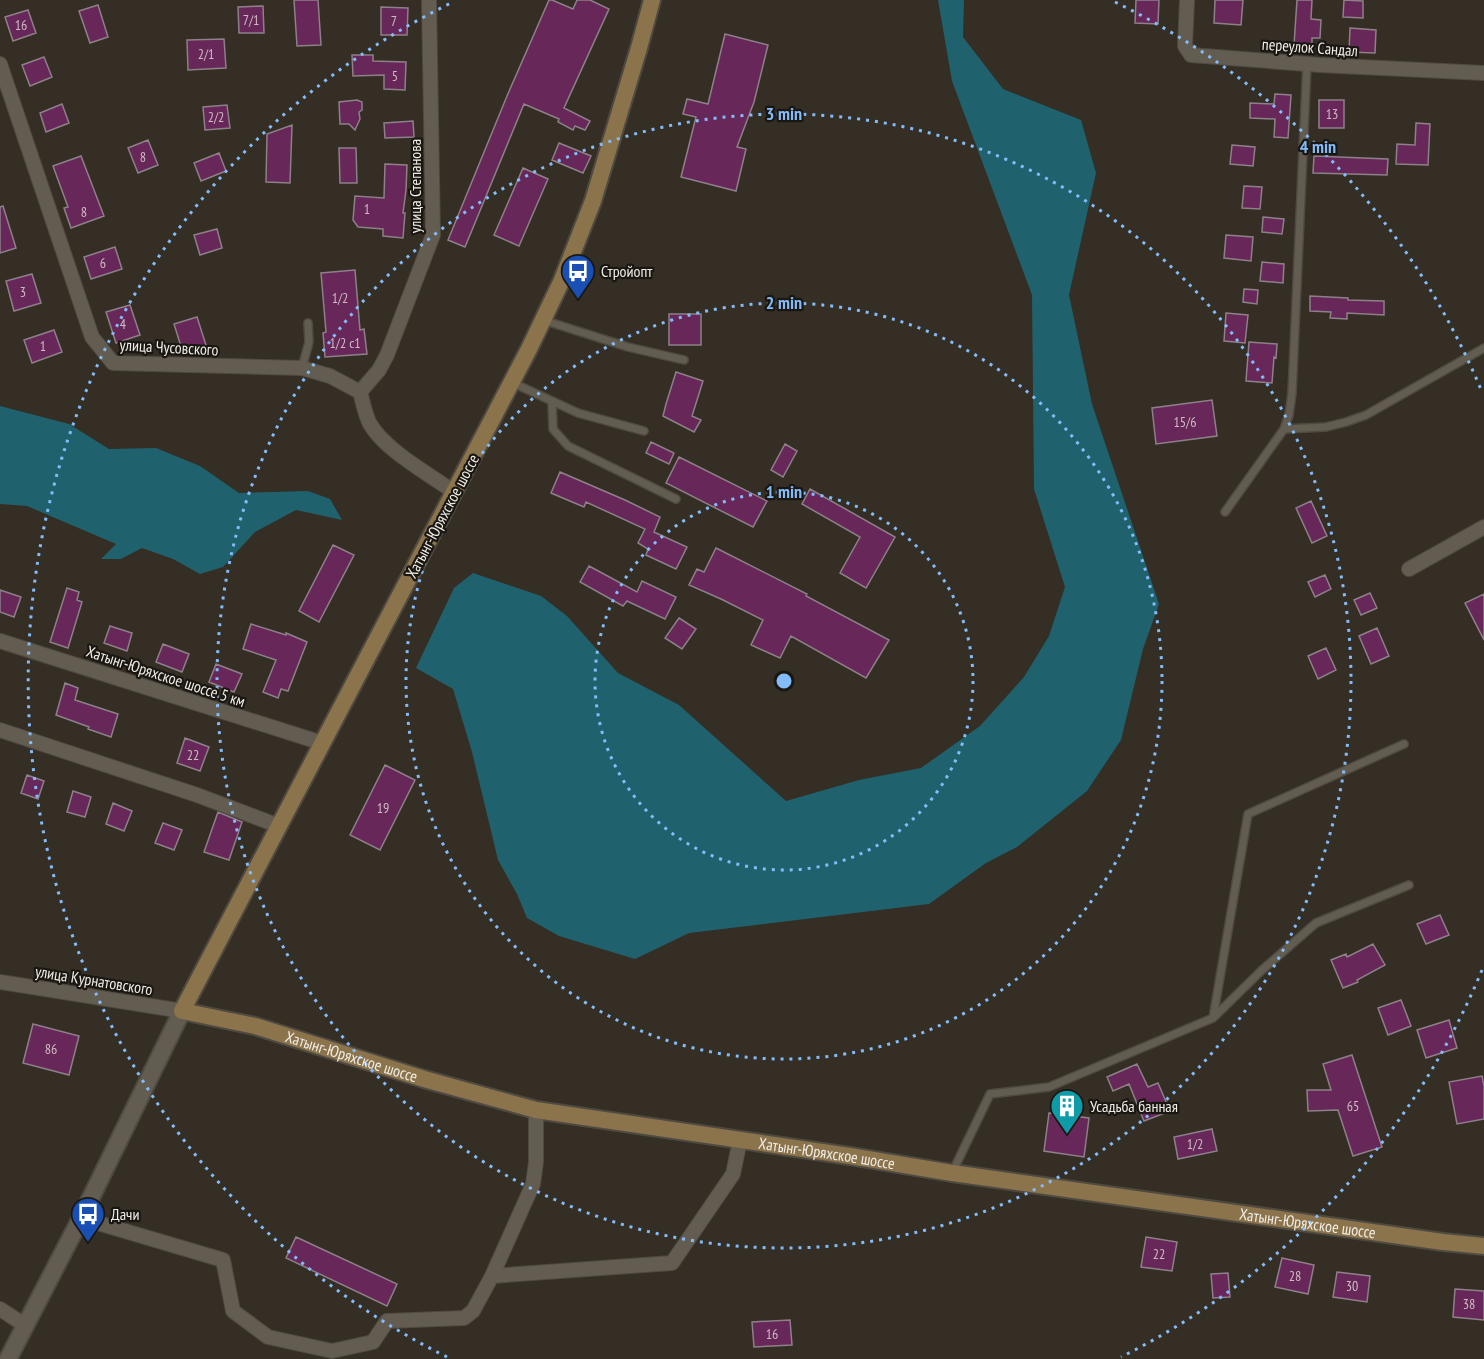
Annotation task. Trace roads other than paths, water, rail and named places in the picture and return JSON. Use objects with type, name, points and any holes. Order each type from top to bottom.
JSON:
[{"type":"main road","name":"Хатынг-Юряхское шоссе","points":[[652,0],[593,201],[562,280],[512,382],[182,1011],[255,1026],[424,1079],[536,1110],[952,1173],[1484,1246]]},
{"type":"street","name":"улица Степанова","points":[[360,392],[379,370],[387,355],[434,235],[429,0]]},
{"type":"street","name":"переулок Сандал","points":[[1187,0],[1185,46],[1191,55],[1484,72]]},
{"type":"street","name":"улица Чусовского","points":[[0,64],[92,337],[113,363],[302,368],[330,376],[360,392]]},
{"type":"street","points":[[360,392],[368,421],[378,435],[399,453],[454,492]]},
{"type":"street","points":[[1409,569],[1484,527]]},
{"type":"street","name":"Хатынг-Юряхское шоссе 5 км","points":[[0,641],[322,743]]},
{"type":"street","points":[[0,730],[197,795],[279,825]]},
{"type":"street","name":"улица Курнатовского","points":[[0,982],[182,1011]]},
{"type":"street","name":"Хатынг-Юряхское шоссе","points":[[8,1359],[81,1218],[182,1011]]},
{"type":"street","points":[[81,1218],[223,1260],[233,1311],[268,1337],[332,1351],[374,1342],[387,1321],[464,1318],[473,1311],[492,1276],[533,1184],[536,1162],[536,1110]]},
{"type":"street","points":[[492,1276],[672,1263],[732,1174],[740,1140]]},
{"type":"street","points":[[0,1309],[26,1326]]},
{"type":"lane","points":[[1225,512],[1284,429],[1289,415],[1292,393],[1306,63]]},
{"type":"lane","points":[[543,320],[628,347],[684,360]]},
{"type":"lane","points":[[302,368],[309,342],[308,323]]},
{"type":"lane","points":[[1284,429],[1326,427],[1366,415],[1484,348]]},
{"type":"lane","points":[[512,382],[578,413],[644,431]]},
{"type":"lane","points":[[552,401],[553,429],[568,446],[676,499]]},
{"type":"lane","points":[[1213,1018],[1248,814],[1404,744]]},
{"type":"lane","points":[[952,1173],[990,1094],[1049,1087],[1213,1018],[1262,970],[1316,923],[1409,885]]},
{"type":"water","points":[[938,0],[964,0],[963,37],[1003,89],[1081,120],[1096,173],[1069,295],[1092,404],[1159,604],[1143,649],[1121,740],[1087,791],[1017,847],[986,863],[929,904],[689,933],[635,959],[559,936],[527,918],[498,860],[472,752],[453,689],[416,668],[454,588],[473,573],[541,596],[567,616],[618,673],[679,705],[786,801],[859,780],[921,768],[980,726],[1024,677],[1049,636],[1065,587],[1034,489],[1032,295],[952,81]]},
{"type":"water","points":[[0,406],[69,424],[109,449],[156,448],[200,466],[239,493],[308,491],[330,499],[342,520],[296,510],[255,532],[223,567],[200,574],[173,559],[142,548],[121,559],[101,559],[116,544],[27,506],[0,504]]},
{"type":"place","name":"Стройопт","points":[[578,300]]},
{"type":"place","name":"Усадьба банная","points":[[1067,1135]]},
{"type":"place","name":"Дачи","points":[[88,1243]]}]
